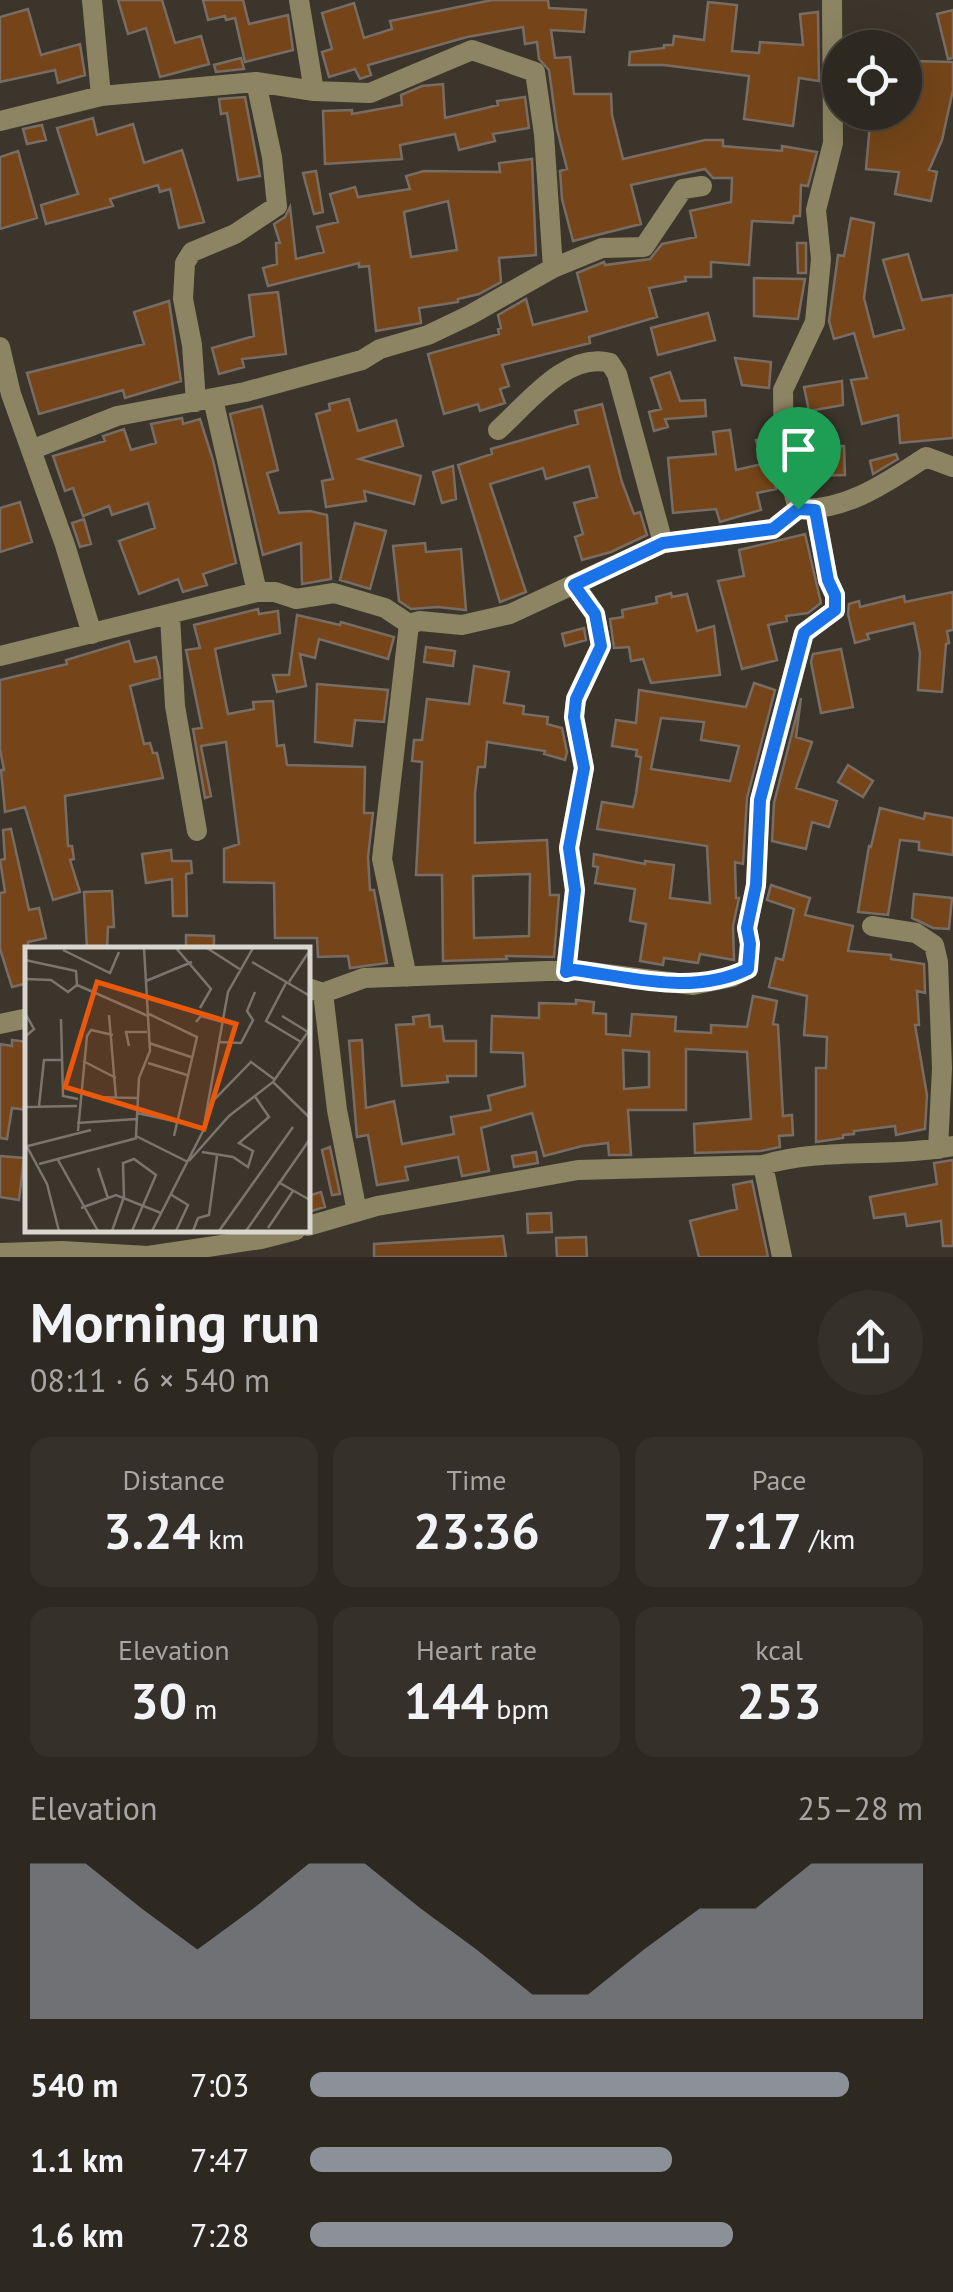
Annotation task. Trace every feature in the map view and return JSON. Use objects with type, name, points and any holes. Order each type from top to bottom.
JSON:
[{"type":"street","points":[[92,0],[100,96]]},
{"type":"street","points":[[299,0],[314,91]]},
{"type":"street","points":[[357,1212],[315,990],[364,978],[574,970],[694,985],[748,969],[747,928],[756,885],[760,800],[804,633],[835,610],[835,595],[807,509],[784,457],[783,390],[815,322],[821,259],[816,210],[833,143],[832,0]]},
{"type":"street","points":[[0,121],[100,96],[256,82],[314,91],[370,93],[472,50],[534,72],[544,134],[553,268]]},
{"type":"street","points":[[256,82],[272,157],[276,206],[235,234],[192,252],[185,263],[183,299],[205,400],[258,592]]},
{"type":"street","points":[[31,450],[118,416],[205,400],[362,360],[380,349],[428,335],[553,268],[602,248],[644,248],[683,189],[702,186]]},
{"type":"street","points":[[0,346],[11,394],[92,634]]},
{"type":"street","points":[[498,430],[560,374],[598,360],[610,362],[617,374],[663,543]]},
{"type":"street","points":[[0,656],[258,592],[275,592],[296,599],[334,592],[384,608],[408,624],[420,621],[462,625],[494,618],[663,543],[773,529],[807,509],[867,494],[926,457],[953,467]]},
{"type":"street","points":[[566,972],[575,890],[569,848],[584,768],[574,717],[576,699],[601,646],[595,614],[574,585]]},
{"type":"street","points":[[170,616],[175,706],[197,831]]},
{"type":"street","points":[[407,977],[382,859],[408,624]]},
{"type":"street","points":[[310,1225],[357,1212],[578,1170],[763,1165],[786,1158],[946,1147],[934,945],[916,933],[872,926]]},
{"type":"street","points":[[926,939],[953,940]]},
{"type":"street","points":[[0,1024],[25,1019]]},
{"type":"street","points":[[763,1165],[782,1257]]},
{"type":"street","points":[[0,1254],[62,1251],[148,1256],[287,1232]]},
{"type":"street","points":[[225,1245],[248,1257]]},
{"type":"building","points":[[118,0],[162,0],[175,43],[201,36],[209,64],[160,77],[146,28],[128,34]]},
{"type":"building","points":[[203,0],[243,0],[249,24],[288,15],[293,50],[245,62],[235,18],[208,20]]},
{"type":"building","points":[[492,0],[548,0],[549,8],[586,10],[584,32],[551,30],[555,58],[570,57],[574,94],[611,94],[623,159],[705,140],[723,140],[723,146],[782,151],[782,146],[817,152],[808,186],[801,185],[800,216],[794,216],[793,223],[752,221],[749,265],[711,262],[711,277],[685,277],[686,281],[649,288],[657,317],[589,337],[590,343],[502,365],[509,386],[500,389],[505,403],[480,411],[478,404],[444,414],[428,354],[499,334],[498,315],[526,299],[533,325],[587,311],[577,273],[604,262],[605,265],[650,259],[662,244],[696,237],[690,211],[731,202],[732,178],[713,178],[705,169],[631,185],[641,224],[573,241],[562,199],[560,171],[567,169],[549,70],[539,59],[537,42],[525,44],[523,27],[467,37],[368,65],[371,75],[360,79],[355,69],[329,77],[322,52],[332,49],[322,13],[354,3],[364,38],[392,29],[390,21]]},
{"type":"building","points":[[708,2],[737,5],[732,51],[759,53],[760,42],[803,45],[800,14],[818,12],[819,81],[799,78],[793,126],[744,119],[749,76],[664,65],[629,65],[630,52],[673,45],[674,36],[704,40]]},
{"type":"building","points":[[28,9],[41,55],[80,44],[85,75],[58,83],[55,70],[0,82],[0,17]]},
{"type":"building","points":[[953,10],[953,58],[948,59],[937,14]]},
{"type":"building","points":[[241,58],[244,69],[216,72],[214,65]]},
{"type":"building","points":[[922,61],[953,62],[953,90],[942,140],[929,170],[937,172],[931,201],[895,194],[899,172],[866,169],[869,130],[922,130]]},
{"type":"building","points":[[443,84],[445,118],[498,105],[497,101],[525,97],[529,128],[493,134],[495,141],[459,150],[455,134],[400,145],[402,159],[325,164],[323,111],[352,110],[352,114],[402,105],[401,95],[422,86]]},
{"type":"building","points":[[245,97],[260,176],[238,180],[227,113],[221,114],[219,99]]},
{"type":"building","points":[[93,118],[97,135],[133,124],[144,163],[182,150],[204,222],[179,228],[170,189],[160,192],[158,185],[110,199],[113,206],[46,224],[41,205],[78,194],[57,128]]},
{"type":"building","points":[[42,125],[46,140],[27,144],[23,129]]},
{"type":"building","points":[[18,151],[37,218],[0,229],[0,157]]},
{"type":"building","points":[[532,159],[536,255],[499,258],[501,282],[479,294],[458,302],[419,308],[421,323],[376,331],[369,266],[359,267],[359,263],[268,286],[263,268],[277,264],[276,243],[280,243],[274,224],[285,217],[290,207],[296,259],[324,252],[317,227],[338,222],[330,194],[355,187],[358,197],[410,189],[406,176],[424,171],[500,172],[499,163]],"holes":[[[448,201],[457,250],[411,257],[404,212]]]},
{"type":"building","points":[[316,171],[323,212],[314,214],[303,173]]},
{"type":"building","points":[[851,218],[874,223],[864,298],[874,337],[904,329],[883,260],[908,254],[922,300],[953,295],[953,438],[900,443],[898,415],[862,424],[851,380],[867,378],[854,333],[834,339],[829,321],[838,255],[844,256]]},
{"type":"building","points":[[797,243],[806,243],[806,273],[798,273]]},
{"type":"building","points":[[754,278],[805,279],[798,319],[754,316]]},
{"type":"building","points":[[278,292],[286,354],[242,359],[244,367],[219,374],[212,348],[254,336],[249,295]]},
{"type":"building","points":[[169,301],[181,381],[125,398],[123,390],[39,414],[27,373],[144,344],[134,312]]},
{"type":"building","points":[[708,313],[715,340],[658,355],[651,328]]},
{"type":"building","points":[[735,358],[771,362],[769,388],[742,385]]},
{"type":"building","points":[[670,372],[680,401],[705,400],[706,416],[665,419],[668,427],[654,431],[649,412],[661,409],[651,378]]},
{"type":"building","points":[[842,381],[843,405],[809,411],[804,387]]},
{"type":"building","points":[[349,399],[358,431],[396,420],[403,446],[359,459],[421,476],[414,504],[364,491],[366,501],[326,507],[322,481],[333,479],[316,414],[330,410],[329,404]]},
{"type":"building","points":[[602,404],[622,482],[634,514],[640,512],[647,535],[582,560],[575,537],[583,534],[574,503],[597,497],[589,466],[546,479],[543,468],[490,484],[526,592],[500,602],[458,465],[492,454],[491,449],[578,424],[575,411]]},
{"type":"building","points":[[262,406],[278,470],[267,473],[279,513],[310,511],[327,515],[331,579],[302,584],[301,543],[263,555],[230,414]]},
{"type":"building","points":[[182,418],[183,424],[200,419],[236,563],[203,574],[207,585],[183,592],[178,579],[139,594],[119,541],[155,528],[148,503],[112,515],[109,506],[83,516],[73,488],[65,491],[53,456],[105,441],[103,436],[124,429],[131,450],[156,443],[151,424]]},
{"type":"building","points":[[818,420],[820,437],[802,440],[800,422]]},
{"type":"building","points":[[730,430],[736,470],[770,462],[776,489],[757,493],[761,510],[720,522],[716,509],[673,513],[668,458],[716,454],[713,432]]},
{"type":"building","points":[[770,436],[770,456],[761,458],[756,440]]},
{"type":"building","points":[[844,446],[845,475],[815,476],[814,447]]},
{"type":"building","points":[[896,454],[898,459],[873,474],[870,461]]},
{"type":"building","points":[[453,466],[456,499],[442,503],[433,472]]},
{"type":"building","points":[[20,502],[32,542],[0,552],[0,508]]},
{"type":"building","points":[[84,519],[91,544],[80,547],[72,523]]},
{"type":"building","points":[[355,523],[386,531],[370,589],[340,580]]},
{"type":"building","points":[[805,534],[821,603],[808,613],[786,616],[787,621],[768,625],[777,660],[742,669],[718,581],[744,576],[739,550]]},
{"type":"building","points":[[425,543],[426,552],[461,549],[466,610],[411,609],[399,601],[393,546]]},
{"type":"building","points":[[953,592],[953,630],[947,631],[942,692],[918,690],[920,653],[914,623],[867,634],[869,639],[855,643],[849,604],[859,601],[860,607],[904,596],[905,602]]},
{"type":"building","points":[[671,593],[672,597],[687,594],[697,631],[714,626],[720,675],[651,683],[643,659],[631,661],[629,647],[614,648],[610,619],[623,617],[622,610],[657,603],[656,597]]},
{"type":"building","points":[[258,609],[259,614],[278,611],[280,633],[215,649],[228,714],[254,709],[253,702],[273,701],[277,746],[284,745],[287,765],[365,767],[364,813],[373,813],[368,857],[370,890],[374,890],[387,963],[350,968],[348,956],[318,957],[317,938],[275,938],[274,883],[224,882],[224,849],[239,844],[226,742],[201,746],[211,796],[205,798],[193,729],[202,728],[186,650],[200,648],[194,625]]},
{"type":"building","points":[[297,615],[394,637],[388,659],[319,639],[315,658],[300,654],[306,686],[277,692],[273,675],[289,675]]},
{"type":"building","points":[[584,628],[586,640],[565,646],[562,634]]},
{"type":"building","points":[[129,641],[135,662],[156,657],[159,668],[160,678],[130,686],[144,744],[150,743],[153,753],[157,753],[163,778],[65,796],[68,846],[72,846],[74,859],[70,860],[80,892],[53,900],[25,807],[5,812],[0,680],[67,664],[66,660]]},
{"type":"building","points":[[426,647],[455,651],[453,666],[424,662]]},
{"type":"building","points":[[841,649],[853,707],[821,713],[811,662],[813,654]]},
{"type":"building","points":[[474,666],[509,672],[504,703],[524,706],[523,714],[548,717],[547,724],[562,728],[565,760],[544,754],[545,751],[487,742],[485,767],[478,767],[475,793],[475,843],[547,840],[550,895],[559,895],[554,957],[443,961],[442,875],[416,875],[422,762],[412,761],[414,740],[422,740],[427,699],[469,704]],"holes":[[[530,874],[529,936],[474,938],[473,876]]]},
{"type":"building","points":[[754,683],[775,690],[747,798],[743,864],[735,862],[739,898],[733,926],[734,960],[700,954],[698,963],[664,958],[663,965],[640,961],[646,924],[630,921],[635,889],[595,883],[598,867],[593,866],[594,854],[674,865],[670,898],[710,903],[707,846],[597,829],[602,802],[633,807],[636,794],[641,757],[636,756],[637,750],[612,746],[616,720],[636,723],[639,690],[746,707]],"holes":[[[661,718],[704,722],[701,740],[739,746],[730,781],[651,769]]]},
{"type":"building","points":[[317,684],[388,690],[384,722],[355,720],[352,746],[315,742]]},
{"type":"building","points":[[801,698],[796,737],[812,742],[796,788],[837,801],[829,827],[812,822],[806,849],[772,841],[774,803]]},
{"type":"building","points":[[848,765],[873,781],[863,797],[838,782]]},
{"type":"building","points":[[880,808],[924,819],[925,813],[953,818],[953,855],[919,850],[919,842],[900,840],[888,915],[858,912]]},
{"type":"building","points":[[11,829],[29,910],[39,908],[46,938],[28,942],[25,984],[12,987],[0,949],[0,893],[5,892],[0,860],[5,859],[3,830]]},
{"type":"building","points":[[171,850],[172,861],[191,861],[192,873],[186,874],[187,916],[173,916],[172,879],[146,883],[142,854]]},
{"type":"building","points":[[771,885],[810,898],[805,915],[853,926],[848,951],[891,955],[891,959],[924,964],[925,993],[917,991],[919,1025],[915,1025],[927,1095],[925,1129],[896,1135],[895,1126],[854,1131],[843,1138],[816,1142],[816,1068],[826,1068],[827,1037],[804,1035],[807,996],[769,987],[776,958],[783,960],[794,909],[767,900]]},
{"type":"building","points":[[112,891],[114,927],[108,927],[107,947],[87,947],[84,892]]},
{"type":"building","points":[[914,894],[952,898],[949,929],[933,928],[912,918]]},
{"type":"building","points":[[186,935],[214,936],[214,947],[186,947]]},
{"type":"building","points":[[753,996],[777,1001],[773,1024],[778,1025],[783,1116],[792,1115],[793,1135],[779,1136],[780,1147],[695,1153],[694,1124],[751,1119],[747,1052],[686,1049],[686,1110],[628,1110],[631,1155],[609,1155],[608,1143],[544,1156],[532,1113],[481,1128],[489,1171],[462,1176],[458,1157],[405,1167],[408,1180],[377,1185],[368,1135],[357,1137],[349,1041],[362,1040],[366,1108],[394,1101],[402,1144],[454,1134],[451,1117],[491,1110],[488,1096],[525,1086],[523,1053],[491,1052],[492,1016],[539,1018],[539,1003],[576,1004],[576,1000],[594,1002],[593,1013],[606,1014],[606,1034],[630,1036],[632,1014],[676,1017],[675,1031],[711,1033],[711,1025],[747,1027]],"holes":[[[623,1050],[649,1052],[649,1087],[624,1089]]]},
{"type":"building","points":[[429,1015],[430,1027],[442,1026],[444,1041],[476,1041],[476,1076],[447,1076],[448,1082],[402,1086],[396,1025],[414,1024],[413,1017]]},
{"type":"building","points":[[12,1040],[25,1042],[25,1110],[12,1108],[7,1139],[0,1138],[0,1044],[12,1046]]},
{"type":"building","points":[[330,1147],[340,1194],[332,1195],[322,1150]]},
{"type":"building","points":[[536,1152],[538,1163],[514,1167],[512,1156]]},
{"type":"building","points":[[0,1156],[24,1158],[19,1200],[0,1197]]},
{"type":"building","points":[[953,1160],[953,1246],[943,1246],[941,1221],[907,1226],[905,1214],[874,1218],[870,1197],[937,1184],[934,1163]]},
{"type":"building","points":[[752,1181],[768,1257],[699,1257],[690,1221],[737,1209],[733,1185]]},
{"type":"building","points":[[321,1192],[325,1207],[310,1211],[310,1195]]},
{"type":"building","points":[[551,1213],[552,1232],[528,1233],[527,1214]]},
{"type":"building","points":[[503,1236],[506,1257],[374,1257],[374,1244]]},
{"type":"building","points":[[586,1237],[587,1257],[557,1257],[556,1238]]},
{"type":"route","points":[[798,509],[815,510],[835,610],[804,633],[760,800],[760,851],[747,928],[748,969],[694,985],[566,972],[575,890],[569,848],[584,768],[574,717],[576,699],[601,646],[595,614],[574,585],[663,543],[773,529],[798,509]]}]
